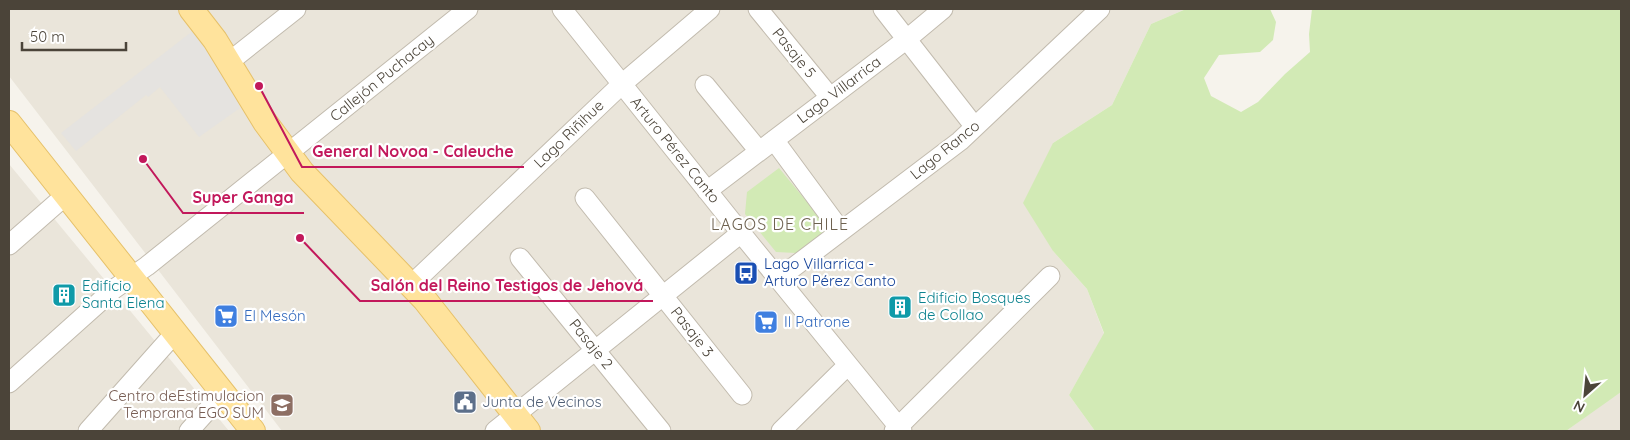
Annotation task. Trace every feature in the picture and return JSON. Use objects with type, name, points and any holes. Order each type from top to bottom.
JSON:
[{"type":"main road","points":[[191,9],[230,62],[265,122],[288,153],[323,195],[411,285],[522,423]]},
{"type":"main road","points":[[9,123],[253,431]]},
{"type":"street","points":[[230,62],[296,9]]},
{"type":"street","name":"Callejón Puchacay","points":[[9,383],[108,294],[468,9]]},
{"type":"street","name":"Arturo Pérez Canto","points":[[562,9],[898,430]]},
{"type":"street","name":"Lago Riñihue","points":[[411,285],[622,84],[710,9]]},
{"type":"street","name":"Pasaje 5","points":[[758,9],[830,97]]},
{"type":"street","points":[[883,9],[975,128]]},
{"type":"street","name":"Lago Villarrica","points":[[707,190],[907,39],[943,9]]},
{"type":"street","name":"Lago Ranco","points":[[778,279],[960,141],[1100,9]]},
{"type":"street","points":[[704,85],[766,146],[842,231]]},
{"type":"street","points":[[724,212],[725,190],[734,170]]},
{"type":"street","points":[[9,245],[66,195]]},
{"type":"street","name":"Pasaje 3","points":[[585,198],[742,395]]},
{"type":"street","points":[[495,431],[522,423],[595,350],[741,233]]},
{"type":"street","name":"Pasaje 2","points":[[520,258],[661,431]]},
{"type":"street","points":[[898,430],[1050,276]]},
{"type":"street","points":[[88,431],[175,332]]},
{"type":"street","points":[[781,431],[848,365]]},
{"type":"street","points":[[189,431],[223,393]]},
{"type":"shaded area","points":[[9,9],[1186,9],[1151,24],[1112,105],[1053,143],[1053,251],[1087,289],[1104,334],[1069,395],[1095,431],[282,431],[9,76]]},
{"type":"shaded area","points":[[194,30],[229,83],[240,108],[199,137],[160,87],[148,97],[146,95],[76,151],[61,133]]},
{"type":"shaded area","points":[[9,164],[132,313],[229,431],[9,431]]},
{"type":"shaded area","points":[[1621,392],[1621,431],[1566,431],[1607,401]]},
{"type":"green space","points":[[1186,9],[1270,9],[1276,22],[1273,40],[1260,52],[1219,55],[1204,78],[1211,96],[1241,112],[1258,102],[1310,52],[1309,34],[1312,9],[1621,9],[1621,392],[1566,431],[1095,431],[1069,395],[1104,333],[1087,289],[1053,251],[1023,203],[1053,143],[1112,105],[1151,24]]},
{"type":"green space","points":[[779,168],[831,231],[796,253],[776,252],[745,214],[747,192]]},
{"type":"place","name":"General Novoa - Caleuche","points":[[259,86]]},
{"type":"place","name":"Super Ganga","points":[[143,159]]},
{"type":"place","name":"Salón del Reino Testigos de Jehová","points":[[300,238]]},
{"type":"place","name":"Lago Villarrica - Arturo Pérez Canto","points":[[746,273]]},
{"type":"place","name":"Edificio Santa Elena","points":[[64,295]]},
{"type":"place","name":"Edificio Bosques de Collao","points":[[900,307]]},
{"type":"place","name":"El Mesón","points":[[226,316]]},
{"type":"place","name":"Il Patrone","points":[[766,322]]},
{"type":"place","name":"Junta de Vecinos","points":[[465,402]]},
{"type":"place","name":"Centro deEstimulacion Temprana EGO SUM","points":[[282,405]]},
{"type":"district","name":"LAGOS DE CHILE","points":[[780,224]]}]
